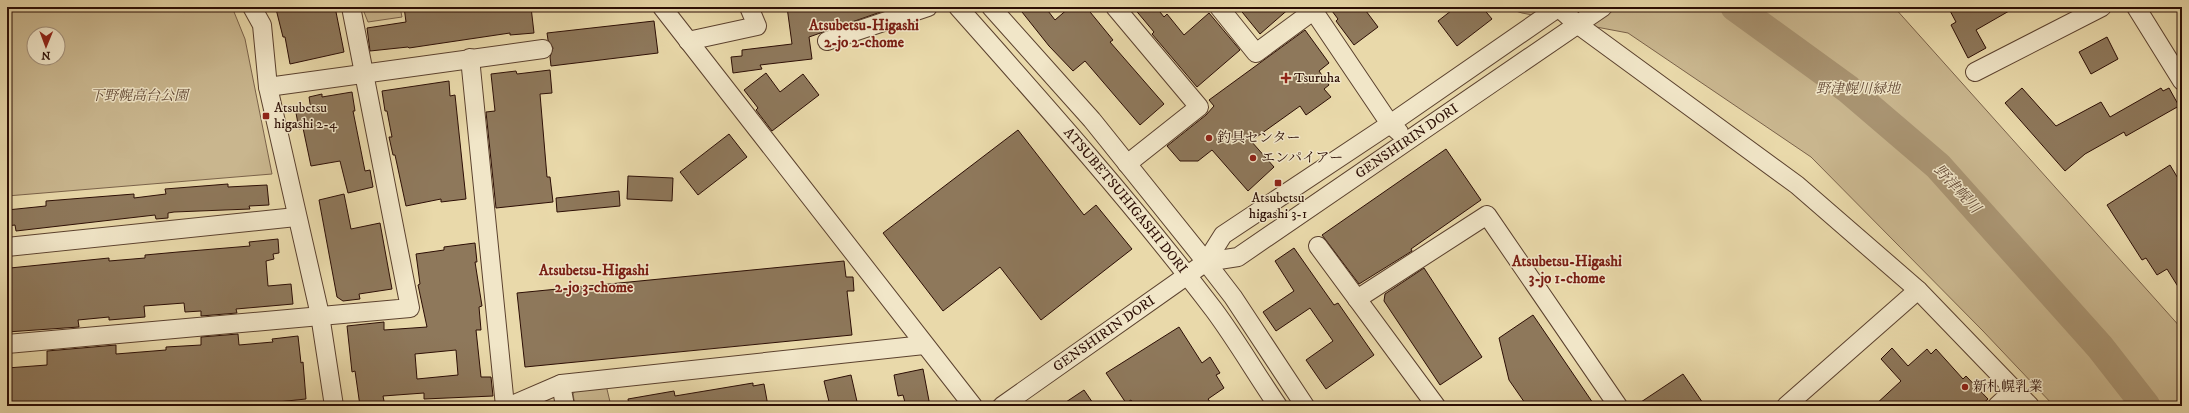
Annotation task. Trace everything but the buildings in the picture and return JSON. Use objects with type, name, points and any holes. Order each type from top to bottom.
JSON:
[{"type":"street","points":[[252,7],[262,25],[268,87],[296,217],[320,315],[334,406]]},
{"type":"street","points":[[7,344],[410,308],[351,7]]},
{"type":"street","points":[[662,7],[972,406]]},
{"type":"street","points":[[688,41],[757,26],[750,7]]},
{"type":"street","points":[[827,41],[928,7]]},
{"type":"street","name":"ATSUBETSUHIGASHI DORI","points":[[958,7],[1070,134],[1162,244],[1214,311],[1278,406]]},
{"type":"street","name":"ATSUBETSUHIGASHI DORI","points":[[991,7],[1092,120],[1206,262],[1233,297],[1306,406]]},
{"type":"street","points":[[1115,7],[1199,107],[1127,164]]},
{"type":"street","points":[[1219,7],[1256,52],[1312,9],[1390,124],[1407,140]]},
{"type":"street","points":[[1559,7],[1576,24],[1797,185],[1918,290],[2030,406]]},
{"type":"street","name":"GENSHIRIN DORI","points":[[1002,406],[1206,262],[1223,235],[1390,124],[1559,7]]},
{"type":"street","points":[[1975,72],[2102,7]]},
{"type":"street","points":[[2136,7],[2182,81]]},
{"type":"street","name":"GENSHIRIN DORI","points":[[1206,262],[1238,257],[1576,24],[1602,8]]},
{"type":"street","points":[[268,87],[543,49]]},
{"type":"street","points":[[470,58],[505,406]]},
{"type":"street","points":[[1357,299],[1487,215],[1618,406]]},
{"type":"street","points":[[7,247],[296,217]]},
{"type":"street","points":[[1318,246],[1436,406]]},
{"type":"street","points":[[1786,406],[1918,290]]},
{"type":"street","points":[[510,406],[561,384],[924,345]]},
{"type":"street","points":[[561,384],[565,406]]},
{"type":"street","points":[[1997,406],[2014,390]]},
{"type":"green space","name":"下野幌高台公園","points":[[7,7],[232,7],[245,39],[272,174],[7,196]]},
{"type":"green space","points":[[362,7],[400,7],[402,17],[368,22]]},
{"type":"green space","name":"野津幌川緑地","points":[[1503,7],[1894,7],[2182,329],[2182,406],[2054,406],[1983,331],[1811,157],[1628,33],[1522,13]]},
{"type":"green space","points":[[606,385],[611,406],[575,406],[573,394],[577,388]]},
{"type":"waterway","name":"野津幌川","points":[[1735,7],[1848,89],[1938,166],[2100,347],[2146,406]]},
{"type":"place","name":"Tsuruha","points":[[1286,78]]},
{"type":"place","name":"Atsubetsu higashi 2-4","points":[[266,116]]},
{"type":"place","name":"釣具センター","points":[[1209,138]]},
{"type":"place","name":"エンパイアー","points":[[1253,158]]},
{"type":"place","name":"Atsubetsu higashi 3-1","points":[[1278,183]]},
{"type":"place","name":"新札幌乳業","points":[[1965,387]]},
{"type":"district","name":"Atsubetsu-Higashi 2-jo 2-chome","points":[[864,34]]},
{"type":"district","name":"Atsubetsu-Higashi 3-jo 1-chome","points":[[1567,270]]},
{"type":"district","name":"Atsubetsu-Higashi 2-jo 3-chome","points":[[594,278]]}]
